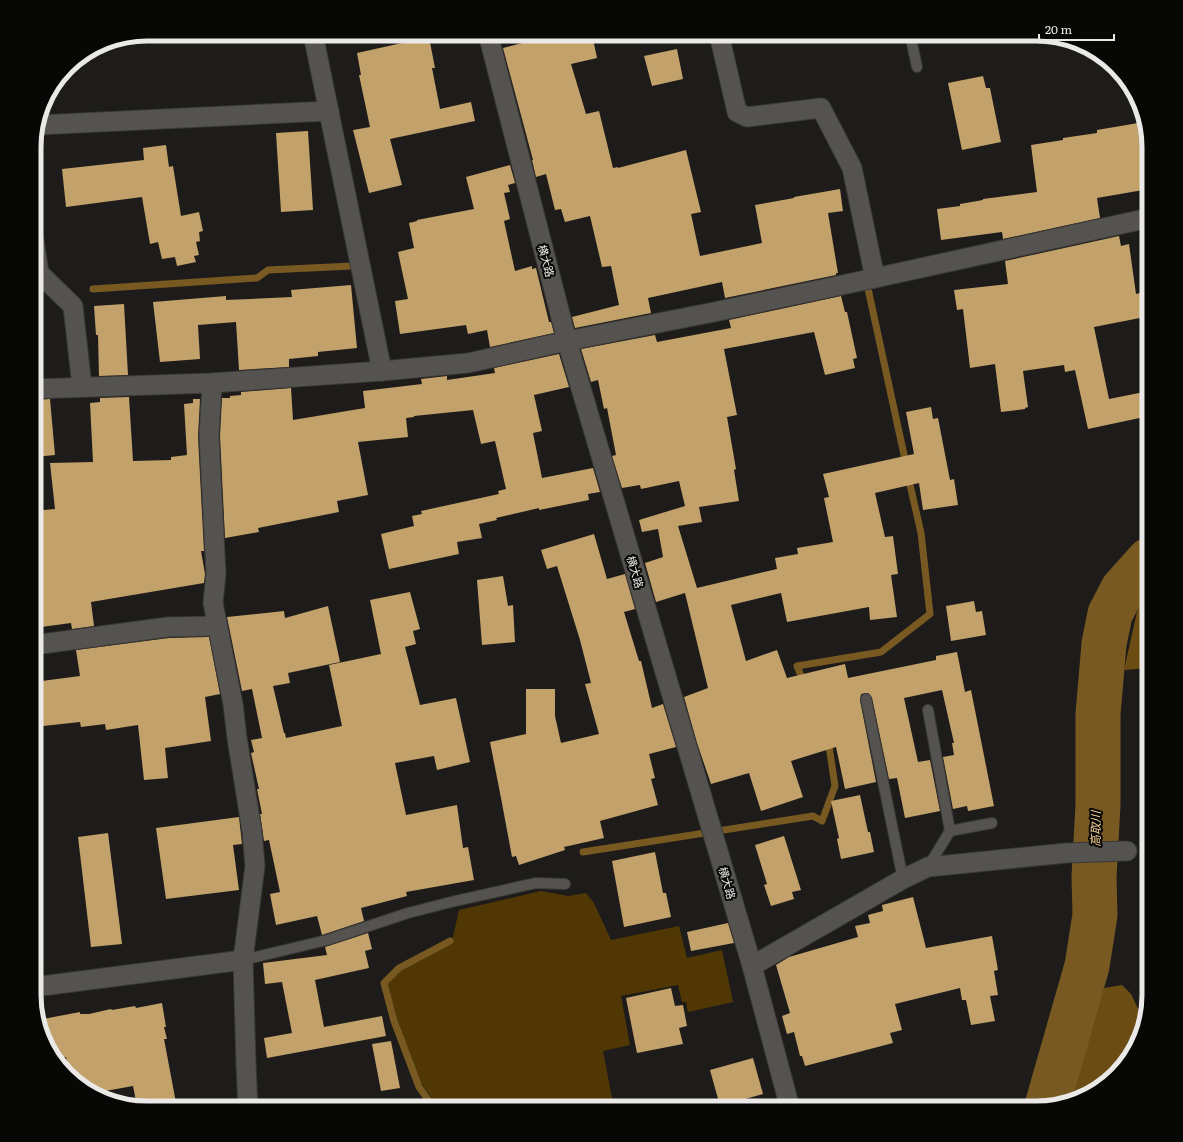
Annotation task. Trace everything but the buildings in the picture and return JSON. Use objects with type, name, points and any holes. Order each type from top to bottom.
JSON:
[{"type":"street","points":[[314,41],[382,371]]},
{"type":"street","name":"横大路","points":[[490,41],[567,341],[752,966],[788,1101]]},
{"type":"street","points":[[721,41],[738,112],[747,118],[821,108],[852,168],[875,278]]},
{"type":"street","points":[[43,125],[329,111]]},
{"type":"street","points":[[41,389],[212,383],[382,371],[468,363],[567,341],[875,278],[1142,220]]},
{"type":"street","points":[[41,275],[73,306],[82,387]]},
{"type":"street","points":[[212,383],[209,436],[216,574],[214,603],[217,626],[233,704],[252,831],[255,866],[243,960],[248,1101]]},
{"type":"street","points":[[41,644],[168,627],[217,626]]},
{"type":"street","points":[[752,966],[903,879],[928,867],[1066,853],[1127,851]]},
{"type":"street","points":[[41,986],[243,960]]},
{"type":"lane","points":[[911,41],[916,67]]},
{"type":"lane","points":[[866,699],[903,879]]},
{"type":"lane","points":[[928,710],[950,831],[928,867]]},
{"type":"lane","points":[[950,831],[992,823]]},
{"type":"lane","points":[[243,960],[327,940],[408,913],[448,903],[536,883],[564,884]]},
{"type":"shaded area","points":[[1142,593],[1142,669],[1124,670]]},
{"type":"shaded area","points":[[541,891],[568,896],[586,893],[594,903],[611,940],[679,926],[687,958],[722,950],[733,1002],[688,1012],[686,1002],[682,1002],[678,985],[621,996],[630,1045],[603,1051],[613,1101],[434,1101],[417,1077],[401,1034],[388,985],[389,976],[452,941],[459,910]]},
{"type":"shaded area","points":[[1122,985],[1131,994],[1140,1013],[1134,1036],[1120,1060],[1106,1075],[1089,1087],[1070,1095],[1104,988]]},
{"type":"waterway","points":[[93,289],[257,278],[268,270],[352,266]]},
{"type":"waterway","points":[[867,284],[906,464]]},
{"type":"waterway","points":[[804,683],[797,666],[881,652],[930,614],[921,533],[908,476]]},
{"type":"waterway","name":"高取川","points":[[1049,1100],[1087,966],[1095,915],[1094,877],[1098,805],[1098,714],[1104,644],[1110,614],[1123,589],[1142,568]]},
{"type":"waterway","points":[[583,852],[813,816],[822,821],[835,786],[829,746],[827,742]]},
{"type":"waterway","points":[[429,1101],[419,1087],[394,1021],[384,983],[399,968],[450,941]]}]
